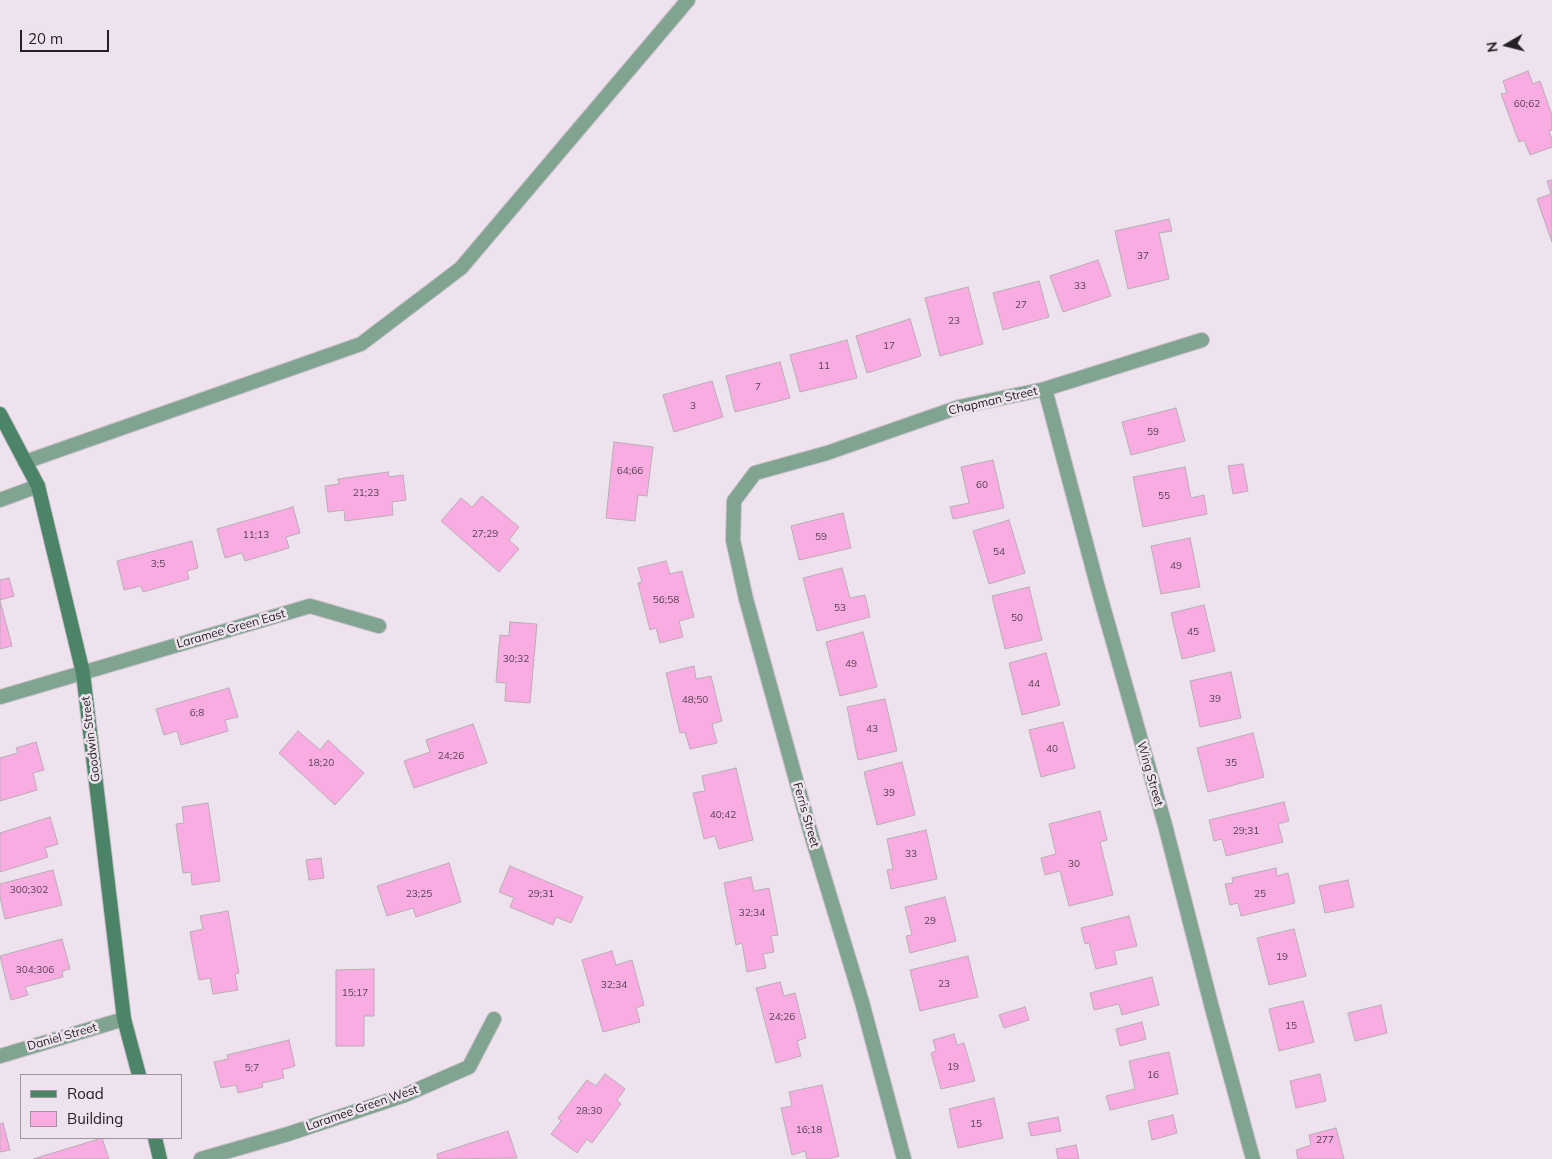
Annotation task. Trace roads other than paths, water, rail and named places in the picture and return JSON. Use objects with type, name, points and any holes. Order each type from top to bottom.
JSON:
[{"type":"main road","name":"Goodwin Street","points":[[0,414],[38,486],[84,673],[124,1019],[139,1074]]},
{"type":"main road","points":[[155,1139],[160,1159]]},
{"type":"street","points":[[25,462],[361,344],[461,268],[688,0]]},
{"type":"street","name":"Chapman Street","points":[[755,473],[827,453],[959,407],[1045,389],[1202,340]]},
{"type":"street","name":"Wing Street","points":[[1045,389],[1253,1159]]},
{"type":"street","name":"Ferris Street","points":[[755,473],[734,501],[733,540],[746,598],[811,834],[862,1002],[904,1159]]},
{"type":"street","points":[[0,500],[38,486]]},
{"type":"street","name":"Laramee Green East","points":[[0,697],[310,606],[379,626]]},
{"type":"street","name":"Daniel Street","points":[[0,1056],[124,1019]]},
{"type":"street","name":"Laramee Green West","points":[[201,1159],[288,1134],[396,1098],[469,1067],[494,1019]]}]
